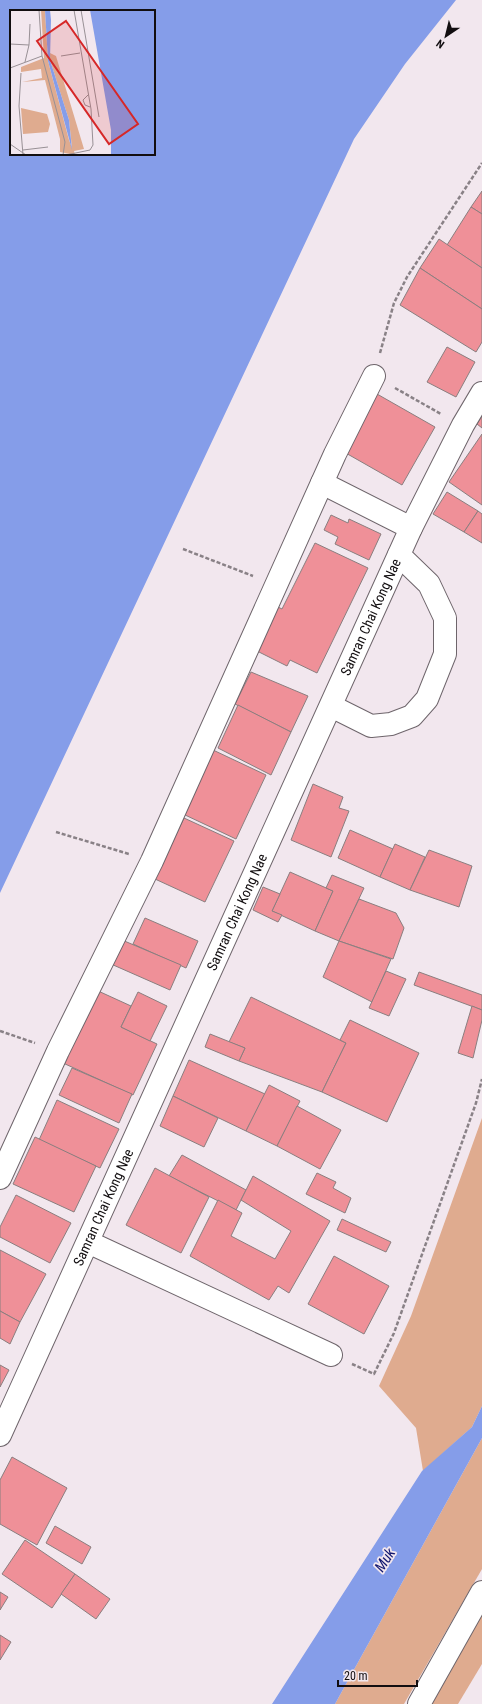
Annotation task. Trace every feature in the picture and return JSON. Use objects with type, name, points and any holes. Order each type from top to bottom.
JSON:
[{"type":"street","points":[[0,1178],[58,1051],[152,861],[322,483],[374,376]]},
{"type":"street","name":"Samran Chai Kong Nae","points":[[0,1435],[411,528],[463,425],[482,393]]},
{"type":"street","points":[[322,483],[411,528]]},
{"type":"street","points":[[331,706],[372,726],[391,724],[412,716],[427,699],[445,654],[445,618],[429,584],[399,555]]},
{"type":"street","points":[[88,1242],[331,1355]]},
{"type":"street","points":[[419,1704],[482,1592]]},
{"type":"path","points":[[463,425],[374,376],[394,303],[407,277],[482,163]]},
{"type":"path","points":[[183,549],[276,585]]},
{"type":"path","points":[[56,832],[152,861]]},
{"type":"path","points":[[0,1031],[58,1051]]},
{"type":"path","points":[[331,1355],[374,1374],[394,1332],[476,1103],[482,1079]]},
{"type":"shaded area","points":[[482,1118],[482,1406],[472,1427],[423,1471],[416,1428],[379,1386],[411,1316]]},
{"type":"shaded area","points":[[482,1438],[482,1569],[404,1704],[335,1704]]},
{"type":"shaded area","points":[[482,1615],[482,1664],[458,1704],[427,1704]]},
{"type":"water","points":[[0,0],[456,0],[405,64],[354,139],[0,893]]},
{"type":"water","name":"Muk","points":[[482,1406],[482,1438],[335,1704],[272,1704],[422,1471],[472,1427]]},
{"type":"building","points":[[482,191],[482,214],[471,207]]},
{"type":"building","points":[[471,207],[482,214],[482,268],[447,245]]},
{"type":"building","points":[[439,239],[482,268],[482,309],[420,268]]},
{"type":"building","points":[[420,268],[482,309],[482,342],[476,352],[400,305]]},
{"type":"building","points":[[447,347],[475,362],[456,397],[427,382]]},
{"type":"building","points":[[377,394],[435,427],[402,485],[344,452]]},
{"type":"building","points":[[482,416],[482,428],[477,424]]},
{"type":"building","points":[[482,434],[482,505],[449,482]]},
{"type":"building","points":[[447,492],[478,511],[464,532],[433,514]]},
{"type":"building","points":[[478,511],[482,514],[482,543],[464,532]]},
{"type":"building","points":[[331,515],[348,523],[349,519],[381,534],[369,560],[335,544],[338,537],[324,530]]},
{"type":"building","points":[[315,543],[368,568],[317,673],[290,660],[287,666],[253,649],[274,605],[282,609]]},
{"type":"building","points":[[251,672],[308,696],[291,732],[235,704]]},
{"type":"building","points":[[238,705],[291,732],[271,775],[218,748]]},
{"type":"building","points":[[213,750],[266,775],[236,839],[183,814]]},
{"type":"building","points":[[313,784],[343,797],[339,808],[349,811],[331,857],[291,840]]},
{"type":"building","points":[[184,818],[234,841],[205,902],[155,879]]},
{"type":"building","points":[[350,830],[393,849],[380,877],[338,858]]},
{"type":"building","points":[[395,844],[425,857],[410,890],[380,877]]},
{"type":"building","points":[[429,850],[472,866],[459,907],[410,890]]},
{"type":"building","points":[[290,872],[333,891],[315,931],[272,911]]},
{"type":"building","points":[[332,875],[364,888],[339,941],[315,931],[333,891],[326,888]]},
{"type":"building","points":[[263,887],[280,894],[272,911],[282,915],[278,922],[253,910]]},
{"type":"building","points":[[359,899],[396,913],[404,928],[393,959],[339,941]]},
{"type":"building","points":[[145,918],[198,941],[186,968],[133,944]]},
{"type":"building","points":[[122,940],[181,965],[170,990],[111,964]]},
{"type":"building","points":[[339,941],[391,959],[372,1002],[323,977]]},
{"type":"building","points":[[386,971],[406,979],[389,1016],[369,1008]]},
{"type":"building","points":[[419,972],[482,995],[482,1010],[414,985]]},
{"type":"building","points":[[96,990],[131,1006],[121,1027],[157,1044],[133,1095],[63,1063]]},
{"type":"building","points":[[138,992],[167,1006],[150,1041],[121,1027]]},
{"type":"building","points":[[251,997],[346,1043],[322,1092],[239,1061],[245,1048],[229,1042]]},
{"type":"building","points":[[472,1006],[482,1010],[482,1020],[473,1058],[458,1053]]},
{"type":"building","points":[[350,1020],[419,1053],[387,1122],[322,1092],[346,1043],[340,1040]]},
{"type":"building","points":[[210,1034],[245,1048],[239,1061],[205,1047]]},
{"type":"building","points":[[189,1060],[265,1094],[246,1131],[173,1096]]},
{"type":"building","points":[[72,1068],[132,1094],[119,1123],[59,1095]]},
{"type":"building","points":[[269,1085],[300,1101],[277,1146],[246,1131]]},
{"type":"building","points":[[173,1096],[218,1118],[204,1147],[160,1126]]},
{"type":"building","points":[[57,1100],[119,1129],[100,1168],[39,1140]]},
{"type":"building","points":[[297,1106],[341,1130],[320,1169],[277,1146]]},
{"type":"building","points":[[35,1137],[96,1166],[74,1212],[13,1184]]},
{"type":"building","points":[[182,1155],[246,1190],[236,1210],[169,1176]]},
{"type":"building","points":[[155,1168],[209,1197],[181,1253],[126,1225]]},
{"type":"building","points":[[317,1173],[336,1182],[333,1188],[351,1198],[345,1213],[306,1194]]},
{"type":"building","points":[[253,1176],[330,1221],[289,1293],[278,1286],[269,1300],[190,1256],[218,1200],[242,1213],[231,1236],[275,1259],[291,1231],[241,1200]]},
{"type":"building","points":[[16,1195],[71,1223],[50,1263],[0,1237],[0,1227]]},
{"type":"building","points":[[342,1219],[391,1242],[386,1252],[337,1230]]},
{"type":"building","points":[[0,1250],[46,1274],[20,1322],[0,1311]]},
{"type":"building","points":[[334,1256],[389,1286],[364,1334],[308,1304]]},
{"type":"building","points":[[0,1311],[20,1322],[10,1344],[0,1338]]},
{"type":"building","points":[[0,1365],[9,1370],[0,1387]]},
{"type":"building","points":[[12,1457],[67,1488],[37,1545],[0,1524],[0,1480]]},
{"type":"building","points":[[55,1526],[91,1547],[82,1564],[46,1543]]},
{"type":"building","points":[[25,1540],[75,1574],[52,1608],[2,1574]]},
{"type":"building","points":[[75,1574],[110,1599],[96,1619],[61,1594]]},
{"type":"building","points":[[0,1592],[8,1597],[0,1610]]},
{"type":"building","points":[[0,1635],[11,1642],[0,1660]]}]
